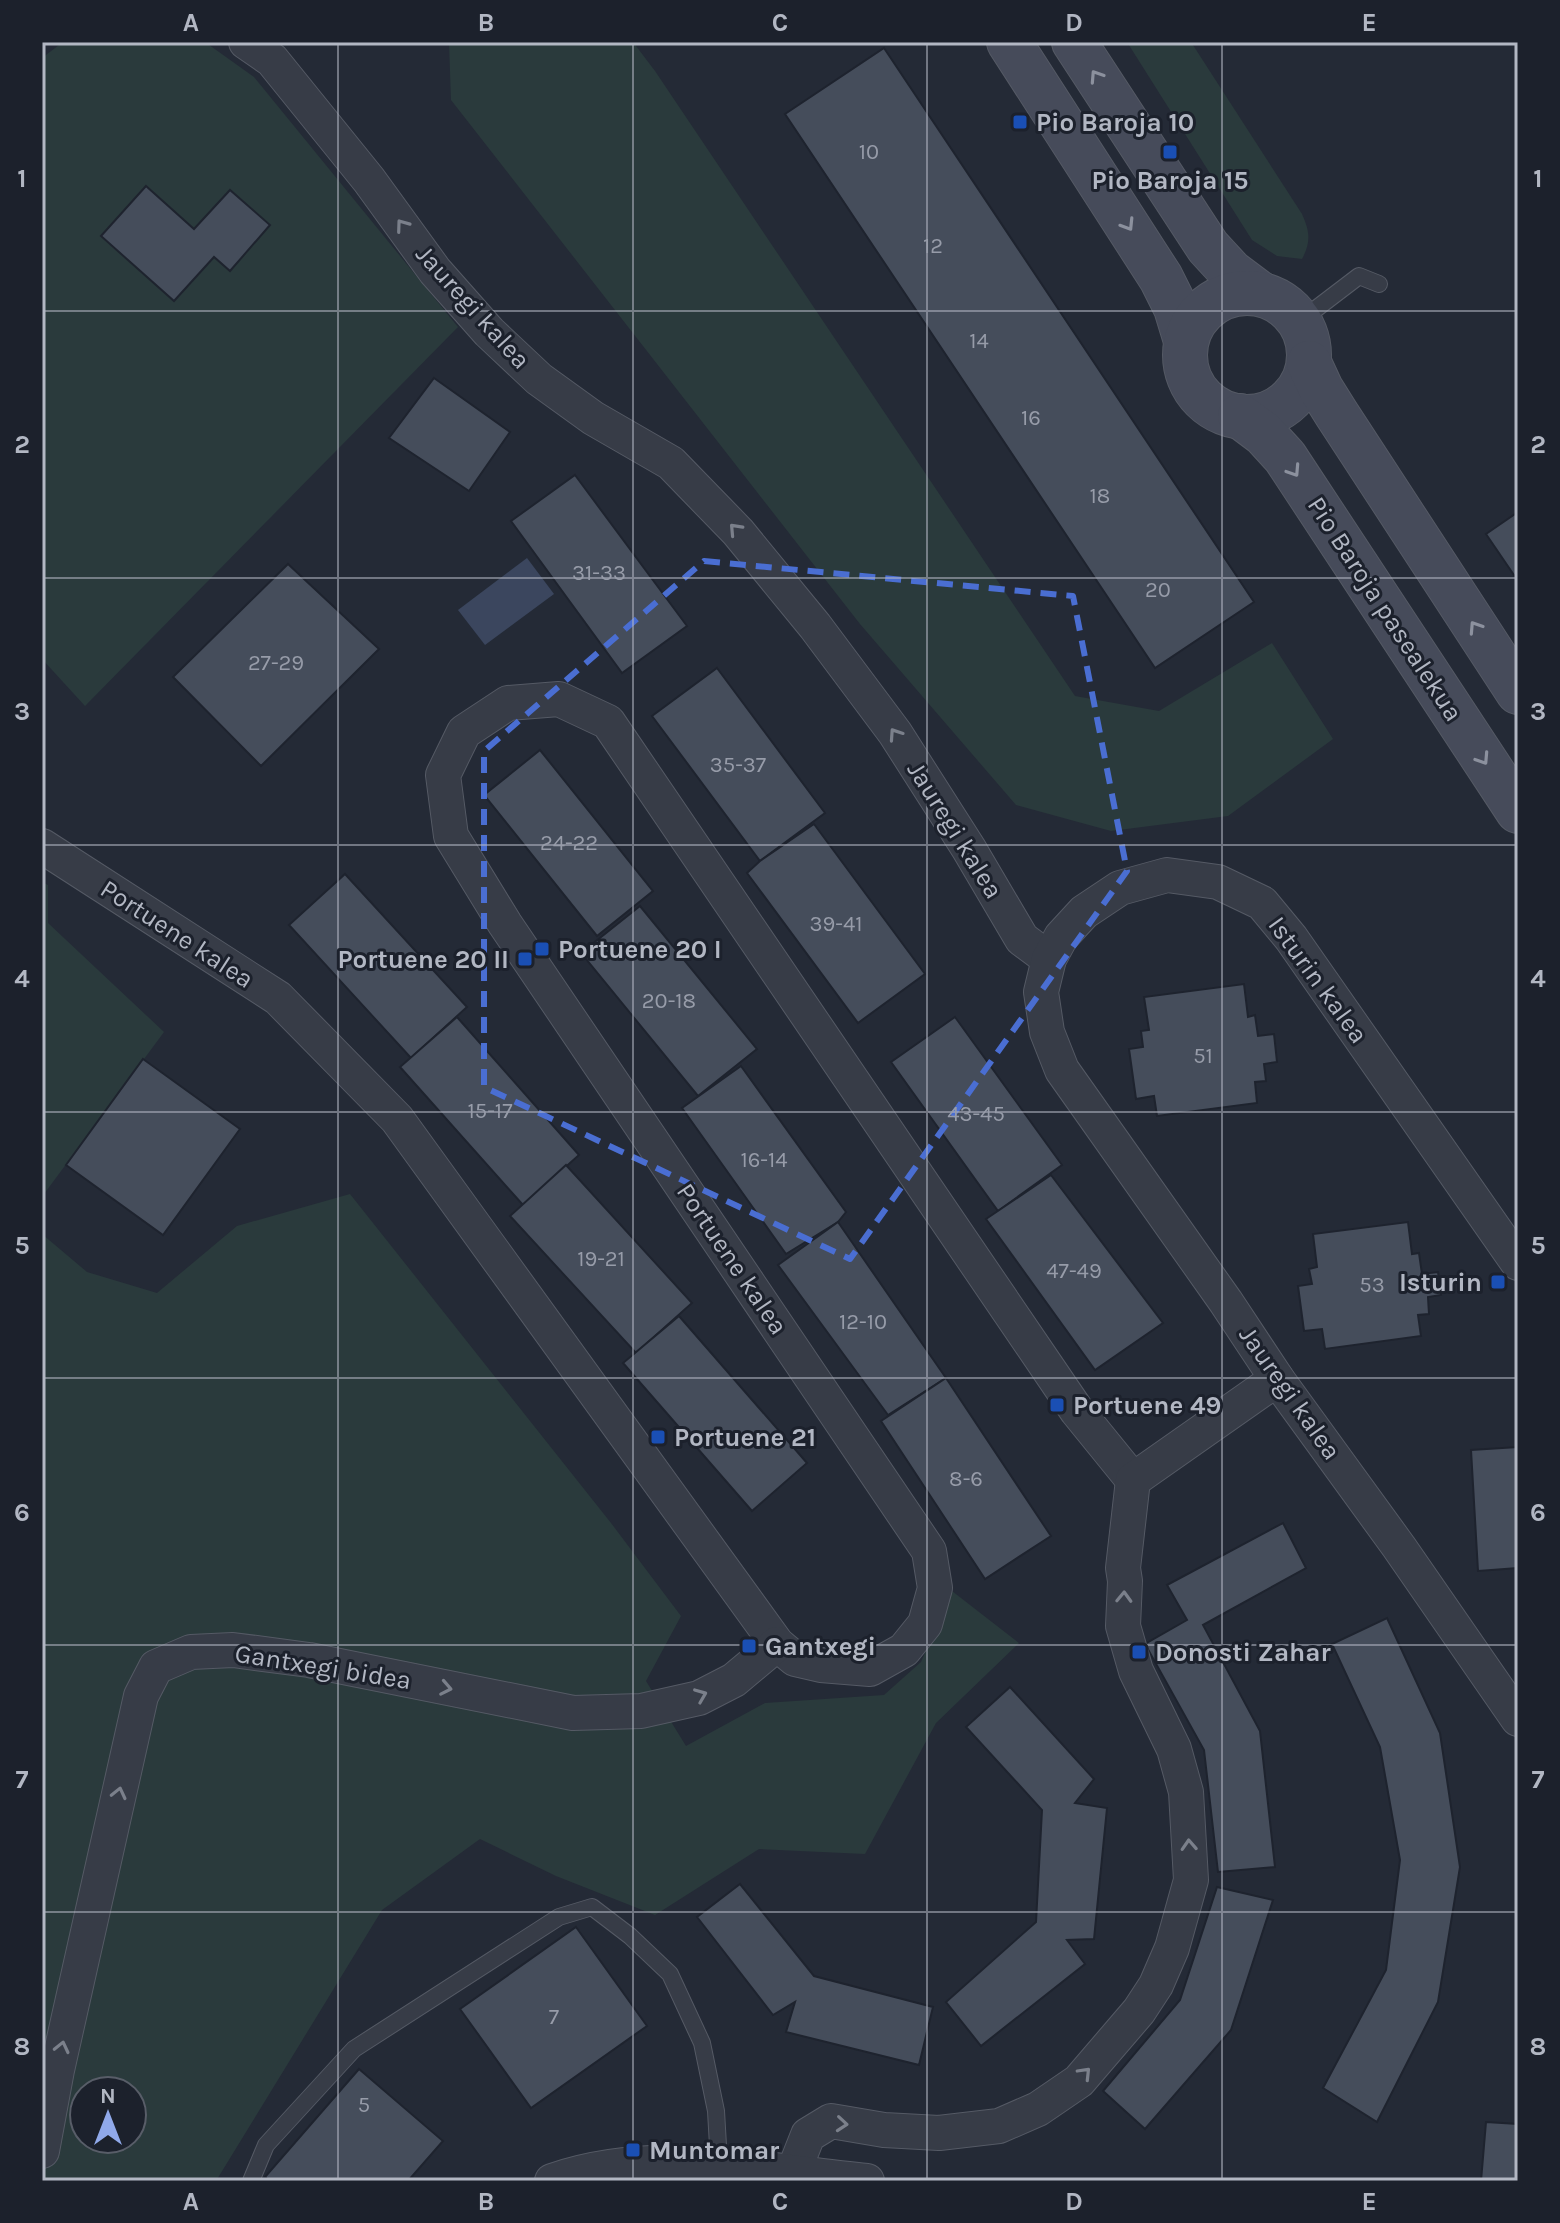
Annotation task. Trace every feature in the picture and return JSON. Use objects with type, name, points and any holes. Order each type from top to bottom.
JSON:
[{"type":"main road","points":[[1009,42],[1161,278],[1176,308],[1186,341]]},
{"type":"main road","points":[[1074,42],[1208,247],[1231,272],[1259,293],[1289,308],[1307,334],[1309,363],[1297,393],[1272,412],[1240,416],[1208,403],[1196,391],[1185,359],[1186,341],[1201,314],[1213,303],[1226,296],[1259,293]]},
{"type":"main road","points":[[1309,363],[1336,413],[1518,692]]},
{"type":"main road","name":"Pio Baroja pasealekua","points":[[1240,416],[1264,434],[1285,457],[1518,811]]},
{"type":"street","name":"Jauregi kalea","points":[[246,42],[272,60],[369,180],[435,271],[489,332],[539,379],[593,418],[671,463],[738,532],[815,626],[895,733],[1022,939],[1049,959],[1041,992],[1047,1032],[1062,1070],[1518,1719]]},
{"type":"street","name":"Portuene kalea","points":[[42,846],[278,998],[397,1119],[777,1644],[795,1659],[821,1665],[870,1669],[904,1650],[925,1624],[935,1588],[929,1551],[505,924],[451,836],[443,775],[464,732],[508,703],[559,699],[608,722],[1077,1411],[1133,1480]]},
{"type":"street","name":"Isturin kalea","points":[[1049,959],[1061,937],[1084,912],[1120,888],[1167,875],[1218,882],[1262,903],[1291,938],[1518,1263]]},
{"type":"street","points":[[793,2173],[808,2135],[831,2121],[884,2130],[939,2133],[999,2126],[1038,2109],[1079,2081],[1139,2011],[1156,1985],[1172,1948],[1191,1880],[1186,1792],[1174,1749],[1136,1671],[1123,1626],[1123,1568],[1133,1480],[1277,1379]]},
{"type":"street","name":"Gantxegi bidea","points":[[42,2151],[57,2070],[141,1696],[156,1667],[191,1652],[233,1650],[309,1660],[573,1713],[641,1711],[699,1698],[734,1680],[777,1644]]},
{"type":"street","points":[[552,2181],[612,2165],[719,2163],[867,2181]]},
{"type":"lane","points":[[1300,321],[1359,276],[1379,284]]},
{"type":"lane","points":[[251,2181],[266,2145],[354,2049],[559,1917],[592,1907],[630,1936],[670,1974],[702,2043],[716,2111],[719,2163]]},
{"type":"highlighted area","points":[[704,561],[1073,596],[1127,871],[850,1259],[484,1087],[484,751]]},
{"type":"shaded area","points":[[63,42],[205,42],[254,77],[458,327],[85,706],[42,659],[42,58]]},
{"type":"shaded area","points":[[449,42],[633,42],[1075,696],[1159,711],[1272,643],[1333,739],[1228,816],[1111,831],[1016,805],[860,624],[451,100]]},
{"type":"shaded area","points":[[1127,42],[1191,42],[1302,214],[1308,237],[1302,259],[1277,256],[1252,240]]},
{"type":"shaded area","points":[[42,882],[48,885],[48,923],[164,1032],[44,1194],[42,1192]]},
{"type":"shaded area","points":[[350,1194],[681,1616],[646,1681],[686,1746],[765,1703],[884,1695],[921,1662],[952,1591],[1019,1643],[936,1723],[865,1854],[759,1849],[655,1915],[556,1876],[480,1839],[382,1910],[216,2181],[42,2181],[42,1234],[87,1272],[157,1293],[237,1226]]},
{"type":"water","points":[[527,558],[554,594],[485,645],[458,610]]},
{"type":"building","points":[[884,48],[1254,602],[1155,668],[785,114]]},
{"type":"building","points":[[146,186],[194,229],[230,190],[270,225],[230,271],[214,257],[174,301],[101,236]]},
{"type":"building","points":[[434,378],[510,432],[469,491],[389,438]]},
{"type":"building","points":[[575,475],[687,626],[622,673],[511,521]]},
{"type":"building","points":[[1518,512],[1518,581],[1486,534]]},
{"type":"building","points":[[288,564],[379,649],[261,766],[173,677]]},
{"type":"building","points":[[717,668],[825,813],[760,861],[652,716]]},
{"type":"building","points":[[540,750],[653,891],[597,936],[484,795]]},
{"type":"building","points":[[814,824],[925,974],[858,1023],[747,873]]},
{"type":"building","points":[[345,874],[467,1007],[411,1058],[289,925]]},
{"type":"building","points":[[640,906],[757,1049],[698,1096],[581,953]]},
{"type":"building","points":[[1244,984],[1248,1017],[1255,1015],[1258,1036],[1274,1034],[1277,1062],[1264,1064],[1266,1081],[1255,1082],[1257,1103],[1157,1116],[1154,1096],[1136,1099],[1129,1049],[1143,1047],[1141,1031],[1149,1030],[1144,997]]},
{"type":"building","points":[[457,1017],[579,1155],[523,1205],[400,1067]]},
{"type":"building","points":[[955,1017],[1062,1165],[998,1211],[891,1062]]},
{"type":"building","points":[[143,1059],[240,1129],[163,1235],[66,1165]]},
{"type":"building","points":[[741,1066],[846,1212],[838,1222],[786,1254],[682,1108]]},
{"type":"building","points":[[566,1165],[692,1303],[636,1353],[510,1216]]},
{"type":"building","points":[[1051,1175],[1163,1323],[1095,1370],[986,1219]]},
{"type":"building","points":[[838,1222],[946,1378],[888,1415],[778,1265]]},
{"type":"building","points":[[1408,1222],[1412,1254],[1419,1253],[1422,1274],[1438,1272],[1441,1295],[1428,1297],[1429,1314],[1418,1315],[1421,1336],[1325,1349],[1322,1329],[1304,1331],[1298,1286],[1312,1284],[1309,1269],[1317,1267],[1313,1234]]},
{"type":"building","points":[[679,1316],[807,1463],[752,1511],[623,1363]]},
{"type":"building","points":[[946,1378],[1051,1536],[985,1579],[881,1421]]},
{"type":"building","points":[[1518,1447],[1518,1568],[1478,1571],[1471,1450]]},
{"type":"building","points":[[1283,1523],[1306,1568],[1203,1625],[1260,1731],[1275,1867],[1218,1872],[1204,1750],[1145,1644],[1187,1620],[1167,1585]]},
{"type":"building","points":[[1387,1618],[1440,1733],[1460,1867],[1438,2002],[1377,2122],[1323,2088],[1386,1970],[1400,1860],[1380,1747],[1332,1644]]},
{"type":"building","points":[[1010,1687],[1094,1779],[1075,1803],[1107,1808],[1094,1939],[1067,1940],[1085,1964],[981,2046],[946,2002],[1036,1922],[1042,1810],[966,1727]]},
{"type":"building","points":[[740,1884],[814,1976],[933,2007],[919,2065],[786,2032],[795,2002],[773,2015],[697,1917]]},
{"type":"building","points":[[1217,1887],[1273,1900],[1231,2030],[1145,2129],[1103,2091],[1180,2000]]},
{"type":"building","points":[[576,1927],[647,2026],[531,2108],[460,2009]]},
{"type":"building","points":[[359,2069],[443,2141],[408,2181],[269,2181],[265,2177]]},
{"type":"building","points":[[1486,2122],[1518,2124],[1518,2181],[1481,2181]]},
{"type":"place","name":"Pio Baroja 10","points":[[1020,122]]},
{"type":"place","name":"Pio Baroja 15","points":[[1170,152]]},
{"type":"place","name":"Portuene 20 I","points":[[542,949]]},
{"type":"place","name":"Portuene 20 II","points":[[525,959]]},
{"type":"place","name":"Isturin","points":[[1498,1282]]},
{"type":"place","name":"Portuene 49","points":[[1057,1405]]},
{"type":"place","name":"Portuene 21","points":[[658,1437]]},
{"type":"place","name":"Gantxegi","points":[[749,1646]]},
{"type":"place","name":"Donosti Zahar","points":[[1139,1652]]},
{"type":"place","name":"Muntomar","points":[[633,2150]]}]
